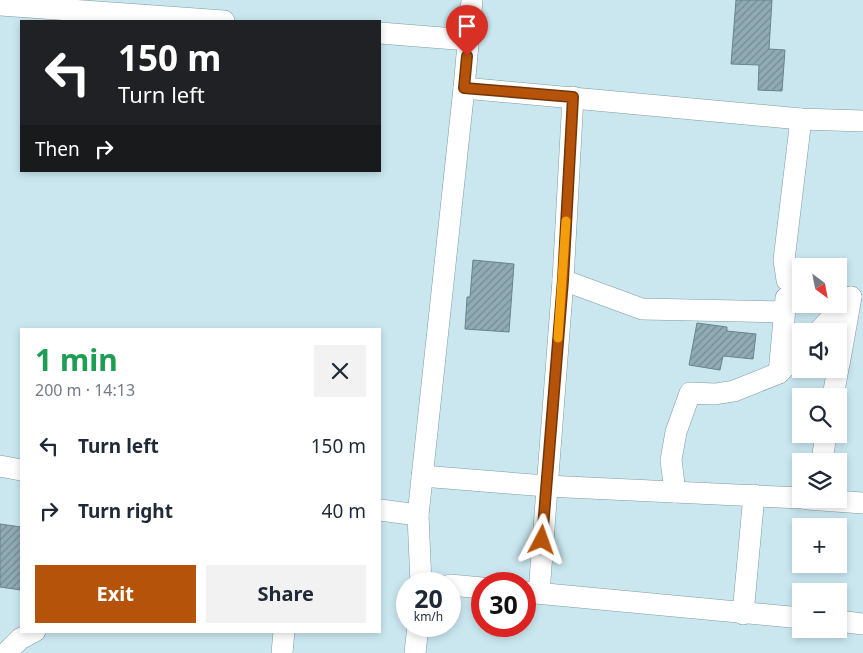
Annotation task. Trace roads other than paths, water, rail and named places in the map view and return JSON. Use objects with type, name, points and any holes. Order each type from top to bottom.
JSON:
[{"type":"street","points":[[424,572],[418,515],[472,0]]},
{"type":"street","points":[[0,5],[84,5],[215,20]]},
{"type":"street","points":[[381,33],[468,40]]},
{"type":"street","points":[[464,88],[801,119],[863,121]]},
{"type":"street","points":[[535,572],[546,486],[563,280],[573,97]]},
{"type":"street","points":[[792,278],[784,260],[801,119]]},
{"type":"street","points":[[563,280],[642,309],[784,312]]},
{"type":"street","points":[[779,374],[784,312],[792,288]]},
{"type":"street","points":[[826,323],[851,296]]},
{"type":"street","points":[[846,323],[851,296]]},
{"type":"street","points":[[675,492],[671,460],[676,432],[690,393],[715,394],[734,391],[779,374],[792,360]]},
{"type":"street","points":[[0,466],[20,470]]},
{"type":"street","points":[[422,476],[546,486],[792,498]]},
{"type":"street","points":[[743,614],[754,495]]},
{"type":"street","points":[[847,502],[863,503]]},
{"type":"street","points":[[381,510],[418,515]]},
{"type":"street","points":[[536,593],[792,617]]},
{"type":"street","points":[[847,622],[863,624]]},
{"type":"street","points":[[6,653],[20,639],[31,633]]},
{"type":"street","points":[[282,653],[284,633]]},
{"type":"street","points":[[415,653],[417,637]]}]
